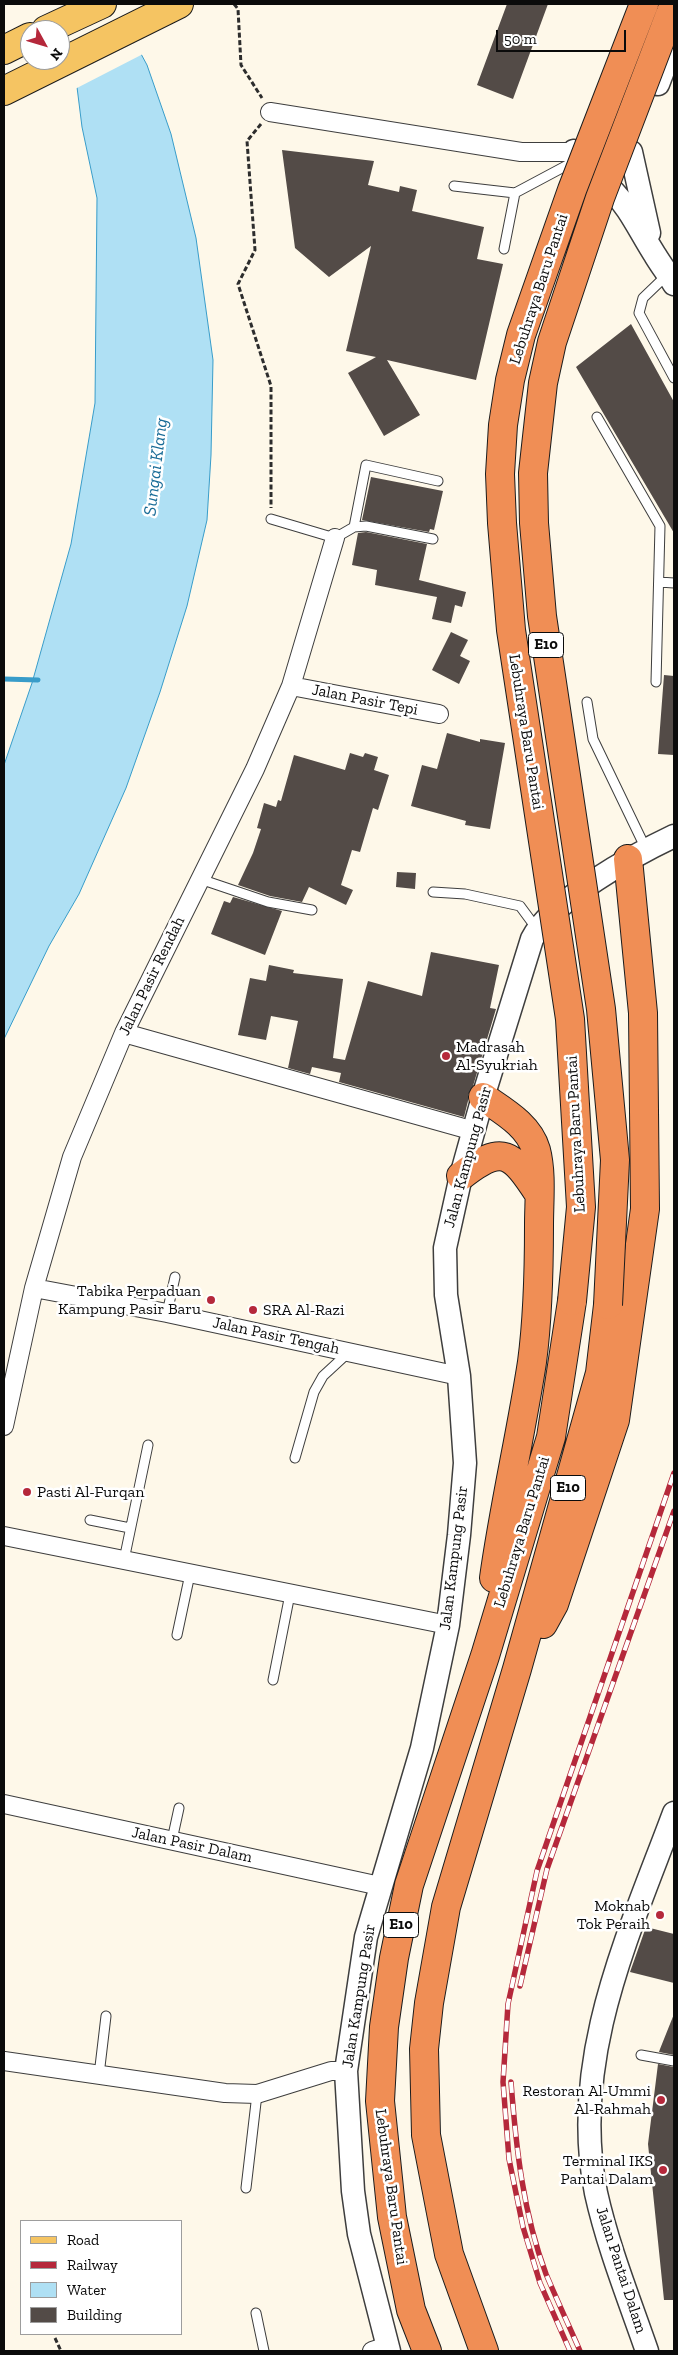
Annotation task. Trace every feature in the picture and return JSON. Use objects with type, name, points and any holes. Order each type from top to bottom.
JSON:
[{"type":"highway","name":"Lebuhraya Baru Pantai","points":[[427,2351],[411,2310],[392,2217],[380,2101],[384,2027],[394,1958],[409,1885],[484,1656],[551,1437],[572,1301],[581,1207],[570,1019],[511,630],[500,474],[503,426],[510,380],[521,335],[572,190],[644,4]]},
{"type":"highway","name":"Lebuhraya Baru Pantai","points":[[484,2351],[449,2254],[426,2135],[424,2049],[428,2003],[446,1907],[517,1669],[600,1373],[608,1305],[615,1160],[601,1009],[542,616],[534,523],[533,473],[543,383],[552,342],[600,198],[674,4]]},
{"type":"highway","points":[[517,1669],[554,1604],[616,1420],[645,1208],[643,1014],[637,854]]},
{"type":"highway","points":[[483,1097],[509,1114],[528,1133],[536,1149],[539,1275],[532,1361],[501,1524],[484,1656]]},
{"type":"highway","points":[[461,1176],[488,1158],[506,1158],[515,1161],[521,1167],[538,1194]]},
{"type":"main road","points":[[68,20],[102,4]]},
{"type":"main road","points":[[4,91],[179,4]]},
{"type":"main road","points":[[4,50],[20,43]]},
{"type":"street","points":[[576,156],[634,4]]},
{"type":"street","points":[[597,175],[614,174],[624,166],[674,42]]},
{"type":"street","points":[[270,112],[520,152],[576,156],[586,169],[597,175],[625,204],[655,256],[671,279]]},
{"type":"street","points":[[631,152],[655,256]]},
{"type":"street","name":"Jalan Pasir Rendah","points":[[4,1426],[34,1288],[72,1157],[124,1032],[254,769],[291,686],[335,538]]},
{"type":"street","name":"Jalan Pasir Tepi","points":[[291,686],[439,714]]},
{"type":"street","name":"Jalan Kampung Pasir","points":[[383,2350],[359,2234],[353,2191],[346,2071],[366,1937],[422,1748],[448,1625],[459,1536],[465,1463],[459,1376],[446,1295],[445,1248],[461,1176],[483,1097],[532,939],[537,929],[577,894],[637,854],[674,836]]},
{"type":"street","points":[[124,1032],[474,1131]]},
{"type":"street","name":"Jalan Pasir Tengah","points":[[34,1288],[167,1313],[459,1376]]},
{"type":"street","points":[[4,1536],[448,1625]]},
{"type":"street","name":"Jalan Pasir Dalam","points":[[4,1804],[380,1886]]},
{"type":"street","name":"Jalan Pantai Dalam","points":[[647,2351],[614,2257],[596,2192],[590,2142],[591,2087],[596,2040],[613,1977],[674,1813]]},
{"type":"street","points":[[4,2061],[225,2093],[257,2094],[331,2071],[346,2071]]},
{"type":"lane","points":[[454,186],[515,193],[576,156]]},
{"type":"lane","points":[[504,249],[515,193]]},
{"type":"lane","points":[[671,279],[643,298],[639,313],[673,373]]},
{"type":"lane","points":[[597,417],[659,523],[656,682]]},
{"type":"lane","points":[[354,527],[366,465],[438,481]]},
{"type":"lane","points":[[271,519],[335,538],[354,527],[366,526],[434,539]]},
{"type":"lane","points":[[659,582],[674,584]]},
{"type":"lane","points":[[587,702],[593,740],[637,854]]},
{"type":"lane","points":[[200,879],[268,902],[312,910]]},
{"type":"lane","points":[[433,892],[465,894],[520,906],[537,929]]},
{"type":"lane","points":[[167,1313],[175,1277]]},
{"type":"lane","points":[[295,1458],[314,1392],[323,1376],[350,1351]]},
{"type":"lane","points":[[124,1560],[148,1445]]},
{"type":"lane","points":[[90,1520],[130,1528]]},
{"type":"lane","points":[[177,1635],[190,1574]]},
{"type":"lane","points":[[273,1680],[290,1594]]},
{"type":"lane","points":[[172,1840],[179,1808]]},
{"type":"lane","points":[[100,2075],[106,2016]]},
{"type":"lane","points":[[641,2055],[674,2061]]},
{"type":"lane","points":[[246,2188],[257,2094]]},
{"type":"lane","points":[[256,2313],[264,2351]]},
{"type":"path","points":[[234,4],[238,9],[241,65],[270,112],[247,141],[255,250],[238,284],[271,386],[271,519]]},
{"type":"path","points":[[55,2338],[61,2351]]},
{"type":"water","name":"Sungai Klang","points":[[114,4],[147,65],[171,134],[196,238],[213,360],[211,455],[207,520],[187,606],[160,692],[126,788],[79,894],[49,946],[4,1039],[4,765],[32,683],[71,544],[95,403],[97,198],[82,127],[77,87]]},
{"type":"pier","points":[[34,4],[117,4],[143,54],[75,89],[67,70],[70,70],[70,20],[43,20]]},
{"type":"building","points":[[507,4],[548,4],[513,99],[477,85]]},
{"type":"building","points":[[282,150],[374,161],[368,185],[399,192],[400,186],[417,190],[412,211],[484,227],[477,259],[503,264],[476,380],[387,360],[420,415],[384,436],[348,373],[376,357],[346,351],[371,246],[329,277],[295,248]]},
{"type":"building","points":[[631,324],[674,402],[674,533],[576,367]]},
{"type":"building","points":[[371,477],[443,491],[434,530],[430,529],[429,532],[362,520]]},
{"type":"building","points":[[366,532],[427,544],[419,580],[466,592],[462,607],[455,605],[451,623],[432,619],[437,597],[375,585],[377,570],[352,565],[358,533]]},
{"type":"building","points":[[451,632],[468,640],[460,656],[470,661],[459,684],[432,670]]},
{"type":"building","points":[[664,675],[674,676],[674,755],[658,754]]},
{"type":"building","points":[[447,733],[480,742],[480,739],[505,743],[490,829],[465,825],[466,821],[411,806],[422,765],[437,769]]},
{"type":"building","points":[[350,753],[363,757],[365,753],[378,757],[374,770],[389,775],[378,810],[373,808],[360,852],[352,850],[341,885],[353,890],[346,905],[309,887],[302,902],[270,896],[238,885],[253,853],[261,829],[257,828],[264,803],[276,807],[278,800],[281,801],[294,755],[345,770]]},
{"type":"building","points":[[397,872],[416,873],[415,889],[396,887]]},
{"type":"building","points":[[233,897],[282,911],[265,955],[211,934],[224,901],[230,903]]},
{"type":"building","points":[[431,952],[499,965],[490,1008],[496,1009],[473,1086],[468,1095],[464,1117],[339,1082],[341,1073],[312,1067],[310,1074],[288,1068],[298,1021],[271,1016],[266,1040],[238,1035],[250,978],[266,981],[269,965],[294,970],[293,973],[343,979],[333,1058],[345,1060],[368,981],[422,996]]},
{"type":"building","points":[[646,1927],[674,1934],[674,1983],[630,1972]]},
{"type":"building","points":[[674,2014],[674,2055],[659,2052]]},
{"type":"building","name":"Terminal IKS Pantai Dalam","points":[[658,2064],[674,2067],[674,2300],[664,2300],[648,2144]]},
{"type":"waterway","points":[[4,679],[38,680]]},
{"type":"railway","points":[[570,2351],[540,2283],[523,2227],[509,2159],[503,2082],[508,2004],[537,1871],[674,1473]]},
{"type":"railway","points":[[520,1986],[547,1869],[674,1511]]},
{"type":"railway","points":[[511,2082],[518,2155],[526,2204],[538,2251],[546,2274],[580,2351]]},
{"type":"place","name":"Madrasah Al-Syukriah","points":[[446,1056]]},
{"type":"place","name":"Tabika Perpaduan Kampung Pasir Baru","points":[[211,1300]]},
{"type":"place","name":"SRA Al-Razi","points":[[253,1310]]},
{"type":"place","name":"Pasti Al-Furqan","points":[[27,1492]]},
{"type":"place","name":"Moknab Tok Peraih","points":[[660,1915]]},
{"type":"place","name":"Restoran Al-Ummi Al-Rahmah","points":[[661,2100]]},
{"type":"place","name":"Terminal IKS Pantai Dalam","points":[[663,2170]]}]
